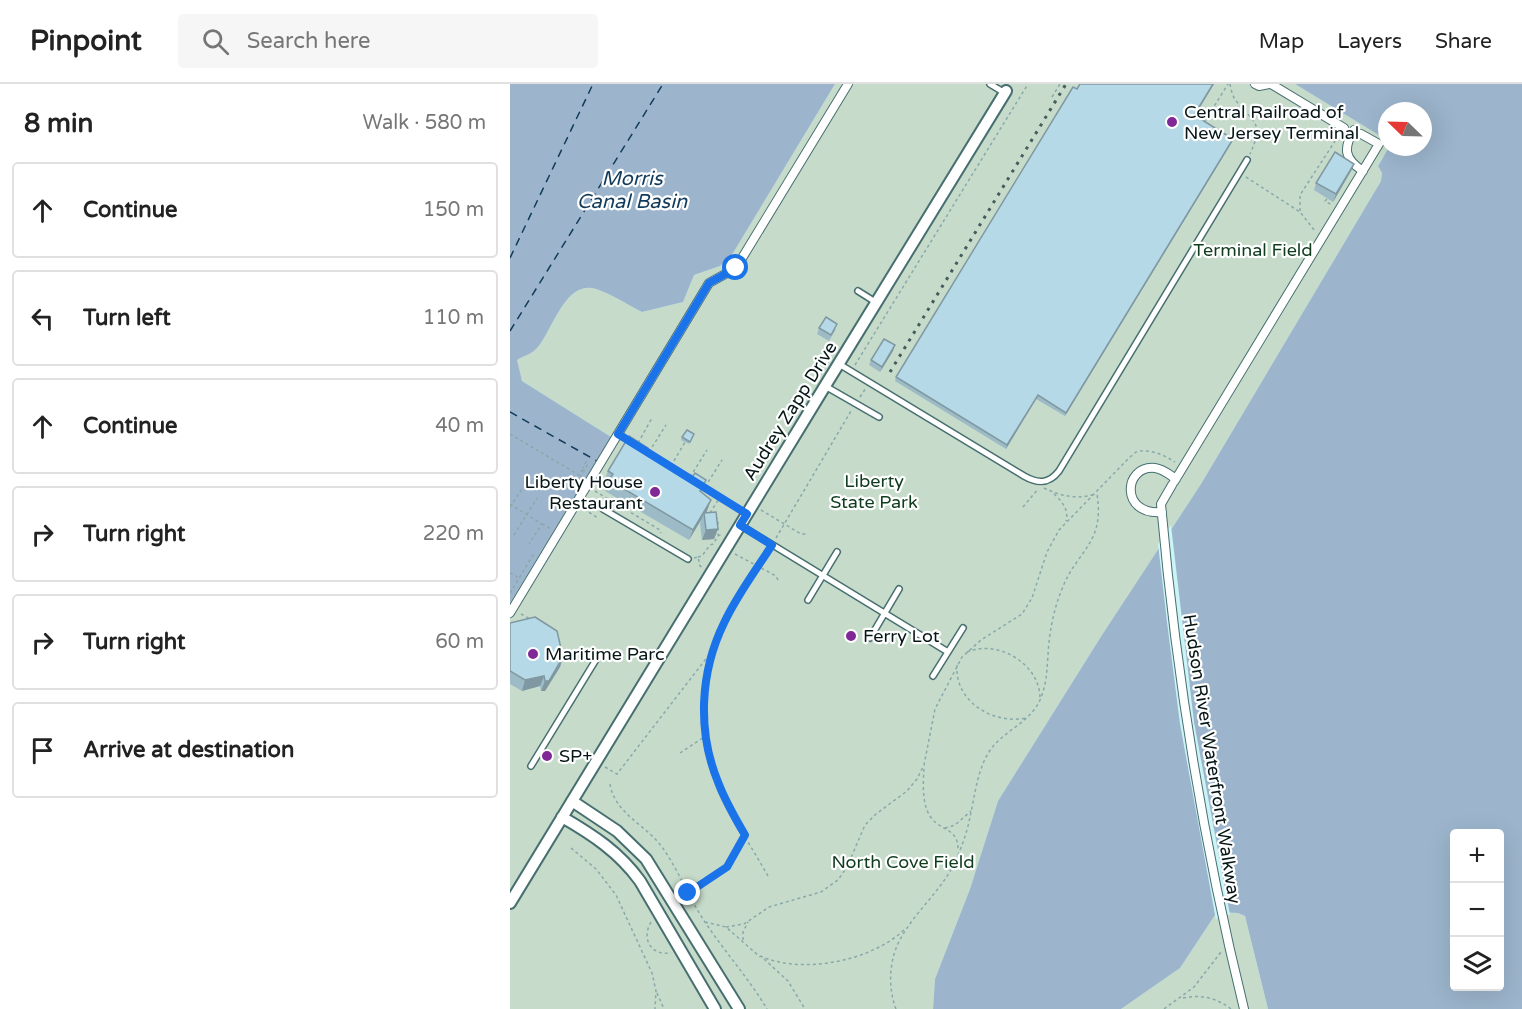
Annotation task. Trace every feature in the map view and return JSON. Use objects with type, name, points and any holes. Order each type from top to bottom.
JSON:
[{"type":"street","points":[[511,611],[709,283],[736,268],[848,84]]},
{"type":"street","name":"Hudson River Waterfront Walkway","points":[[1244,1009],[1228,942],[1192,755],[1169,584],[1161,504],[1379,144],[1270,84],[1259,86],[1255,84]]},
{"type":"street","name":"Audrey Zapp Drive","points":[[510,903],[1006,92]]},
{"type":"street","points":[[1354,130],[1348,142],[1347,152],[1352,162],[1363,171]]},
{"type":"street","points":[[1162,516],[1137,506],[1131,497],[1132,482],[1137,474],[1149,468],[1159,469],[1174,482]]},
{"type":"street","points":[[572,801],[617,831],[640,852],[657,875],[739,1009]]},
{"type":"street","points":[[562,817],[596,837],[621,858],[640,881],[715,1009]]},
{"type":"street","points":[[670,932],[686,922]]},
{"type":"lane","points":[[990,84],[1006,92]]},
{"type":"lane","points":[[839,364],[1024,476],[1037,482],[1051,479],[1059,471],[1247,160]]},
{"type":"lane","points":[[858,291],[877,303]]},
{"type":"lane","points":[[825,386],[879,417]]},
{"type":"lane","points":[[603,509],[688,559]]},
{"type":"lane","points":[[740,525],[948,652]]},
{"type":"lane","points":[[807,600],[837,552]]},
{"type":"lane","points":[[870,638],[899,589]]},
{"type":"lane","points":[[933,676],[963,628]]},
{"type":"lane","points":[[531,766],[597,658]]},
{"type":"path","points":[[851,371],[1028,84]]},
{"type":"path","points":[[1052,97],[1060,84]]},
{"type":"path","points":[[1203,125],[1229,84]]},
{"type":"path","points":[[1229,84],[1235,101],[1254,119],[1256,125],[1254,145],[1247,160]]},
{"type":"path","points":[[1300,212],[1300,195],[1354,130]]},
{"type":"path","points":[[1240,173],[1300,212],[1321,240]]},
{"type":"path","points":[[768,876],[717,781],[706,736],[705,693],[713,651],[728,614],[869,382]]},
{"type":"path","points":[[636,445],[652,418]]},
{"type":"path","points":[[642,449],[648,453],[666,425]]},
{"type":"path","points":[[510,434],[579,475],[583,469]]},
{"type":"path","points":[[670,466],[685,442]]},
{"type":"path","points":[[689,478],[707,450]]},
{"type":"path","points":[[957,858],[957,840],[952,833],[931,819],[926,809],[924,765],[935,709],[958,664],[967,652],[981,640],[1017,618],[1026,609],[1032,598],[1050,544],[1064,524],[1129,458],[1140,451],[1165,456],[1184,467]]},
{"type":"path","points":[[656,458],[720,497],[784,524],[801,534],[808,534]]},
{"type":"path","points":[[705,488],[722,460]]},
{"type":"path","points":[[586,486],[660,530],[661,534]]},
{"type":"path","points":[[1023,507],[1040,486],[1062,502],[1067,512],[1064,524]]},
{"type":"path","points":[[522,489],[511,505],[558,534]]},
{"type":"path","points":[[1051,492],[1071,496],[1089,496],[1097,492]]},
{"type":"path","points":[[896,1009],[892,997],[891,971],[900,938],[945,878],[957,858],[972,809],[979,773],[987,755],[997,742],[1027,718],[1040,699],[1046,679],[1052,624],[1061,591],[1070,573],[1090,545],[1096,531],[1099,516],[1097,492]]},
{"type":"path","points":[[718,536],[718,519],[709,514],[720,497]]},
{"type":"path","points":[[514,535],[537,498]]},
{"type":"path","points":[[575,504],[598,518]]},
{"type":"path","points":[[528,544],[542,524],[531,517]]},
{"type":"path","points":[[688,559],[702,556],[718,536],[726,532]]},
{"type":"path","points":[[725,549],[776,576],[779,582]]},
{"type":"path","points":[[510,592],[535,552]]},
{"type":"path","points":[[698,557],[699,566],[711,573]]},
{"type":"path","points":[[510,573],[519,578]]},
{"type":"path","points":[[511,611],[530,619],[536,619]]},
{"type":"path","points":[[967,652],[978,648],[992,649],[1018,659],[1036,680],[1040,699]]},
{"type":"path","points":[[596,762],[617,774],[713,651]]},
{"type":"path","points":[[958,664],[960,683],[974,705],[999,718],[1014,720],[1027,718]]},
{"type":"path","points":[[680,753],[706,736]]},
{"type":"path","points":[[705,922],[726,927],[739,925],[769,907],[815,895],[828,889],[847,867],[865,825],[907,791],[917,779],[924,765]]},
{"type":"path","points":[[610,784],[613,797],[619,807],[658,842],[668,856],[705,922],[747,977],[767,1009]]},
{"type":"path","points":[[945,828],[964,819],[972,809]]},
{"type":"path","points":[[688,893],[727,867],[745,835]]},
{"type":"path","points":[[571,848],[596,869],[616,895],[649,965],[664,1009]]},
{"type":"path","points":[[744,943],[743,932],[748,921]]},
{"type":"path","points":[[760,956],[782,963],[832,962],[871,950],[895,938],[909,925]]},
{"type":"path","points":[[726,927],[788,981],[805,1009]]},
{"type":"path","points":[[1164,1009],[1189,992],[1203,977],[1228,942]]},
{"type":"path","points":[[655,1009],[656,991]]},
{"type":"path","points":[[1179,999],[1192,996],[1205,997],[1220,1001],[1231,1009]]},
{"type":"green space","name":"Liberty State Park","points":[[835,84],[1295,84],[1378,135],[1378,156],[1384,156],[1378,165],[1382,173],[1381,181],[1201,484],[1102,635],[998,801],[970,889],[935,979],[933,1009],[510,1009],[510,603],[611,437],[522,381],[516,360],[537,348],[560,309],[576,292],[585,288],[596,289],[642,312],[683,302],[694,275],[720,266],[733,253]]},
{"type":"green space","points":[[1217,912],[1238,913],[1245,916],[1268,1009],[1121,1009],[1180,968]]},
{"type":"water","name":"Morris Canal Basin","points":[[510,84],[835,84],[733,253],[720,266],[694,275],[683,302],[642,312],[602,291],[585,288],[568,299],[537,348],[517,360],[522,381],[611,437],[510,603]]},
{"type":"water","points":[[1295,84],[1522,84],[1522,1009],[1268,1009],[1245,916],[1238,913],[1217,912],[1180,968],[1121,1009],[933,1009],[935,979],[970,889],[998,801],[1102,635],[1201,484],[1381,181],[1382,173],[1378,166],[1384,156],[1432,156],[1432,102],[1378,102],[1378,135]]},
{"type":"pier","points":[[1171,525],[1194,722],[1230,915],[1219,915],[1216,920],[1180,724],[1158,544]]},
{"type":"building","points":[[1080,84],[1213,84],[1194,115],[1233,139],[1066,413],[1038,395],[1007,445],[896,377],[1073,87],[1077,89]]},
{"type":"building","points":[[1335,152],[1354,164],[1336,194],[1316,183]]},
{"type":"building","points":[[826,317],[837,324],[831,335],[819,328]]},
{"type":"building","points":[[884,339],[895,345],[882,367],[871,360]]},
{"type":"building","points":[[687,430],[694,434],[690,442],[682,437]]},
{"type":"building","name":"Liberty House Restaurant","points":[[629,436],[648,448],[647,452],[691,479],[695,473],[706,480],[700,491],[711,500],[693,530],[609,480],[613,474],[608,471]]},
{"type":"building","points":[[716,512],[718,529],[706,530],[704,513]]},
{"type":"building","name":"Maritime Parc","points":[[535,617],[557,631],[563,657],[549,681],[545,681],[544,676],[525,680],[510,671],[510,623]]},
{"type":"ferry route","points":[[510,258],[593,84]]},
{"type":"ferry route","points":[[510,331],[663,84]]},
{"type":"ferry route","points":[[510,412],[597,461]]},
{"type":"railway","points":[[890,372],[1066,84]]},
{"type":"place","name":"Central Railroad of New Jersey Terminal","points":[[1172,122]]},
{"type":"place","name":"Liberty House Restaurant","points":[[655,492]]},
{"type":"place","name":"Ferry Lot","points":[[851,636]]},
{"type":"place","name":"Maritime Parc","points":[[533,654]]},
{"type":"place","name":"SP+","points":[[547,756]]},
{"type":"route","points":[[688,893],[727,867],[745,835],[722,792],[711,761],[706,736],[704,705],[706,679],[724,622],[772,545],[740,525],[747,514],[618,434],[709,283],[736,268]]},
{"type":"park label","name":"Terminal Field","points":[[1253,250]]},
{"type":"park label","name":"North Cove Field","points":[[903,862]]}]
